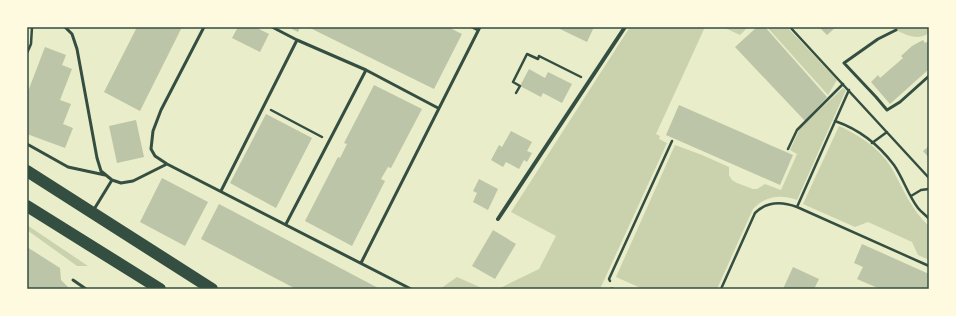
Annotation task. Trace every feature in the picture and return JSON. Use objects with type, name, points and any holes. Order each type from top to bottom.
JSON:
[{"type":"highway","points":[[27,171],[212,289]]},
{"type":"highway","points":[[27,206],[160,289]]},
{"type":"street","points":[[498,218],[625,27]]},
{"type":"lane","points":[[66,27],[72,34],[77,49],[97,158],[101,171],[112,180],[122,183],[133,181],[167,164]]},
{"type":"lane","points":[[204,27],[161,110],[153,131],[151,149],[155,156],[167,164],[411,289]]},
{"type":"lane","points":[[272,27],[297,40],[366,70],[438,108]]},
{"type":"lane","points":[[361,263],[479,29],[472,27]]},
{"type":"lane","points":[[896,30],[878,39],[844,63],[887,110],[900,102],[929,76]]},
{"type":"lane","points":[[220,191],[297,40]]},
{"type":"lane","points":[[286,224],[366,70]]},
{"type":"lane","points":[[27,144],[68,167],[105,174]]},
{"type":"lane","points":[[92,213],[112,180]]},
{"type":"lane","points":[[73,280],[86,289]]},
{"type":"path","points":[[28,52],[31,44],[32,27]]},
{"type":"path","points":[[790,27],[929,178]]},
{"type":"path","points":[[516,93],[520,86],[513,82],[527,54],[538,59],[539,56],[589,81]]},
{"type":"path","points":[[788,149],[797,130],[843,84]]},
{"type":"path","points":[[797,208],[849,90]]},
{"type":"path","points":[[264,106],[329,141]]},
{"type":"path","points":[[835,121],[847,125],[863,134],[872,142],[893,164],[918,208],[929,219]]},
{"type":"path","points":[[872,142],[886,132]]},
{"type":"path","points":[[612,289],[609,279],[672,141]]},
{"type":"path","points":[[911,196],[922,190],[929,189]]},
{"type":"path","points":[[721,289],[754,213],[762,207],[775,203],[788,204],[929,266]]},
{"type":"green space","points":[[630,27],[705,27],[656,134],[660,136],[659,139],[667,143],[600,289],[498,289],[539,269],[556,236],[511,212]]},
{"type":"green space","points":[[723,27],[748,27],[740,35]]},
{"type":"green space","points":[[767,27],[787,27],[837,80],[828,95]]},
{"type":"green space","points":[[895,27],[929,27],[929,33],[921,37],[916,37],[904,34],[896,30]]},
{"type":"green space","points":[[843,88],[846,90],[797,200],[785,197],[773,197],[763,201],[753,209],[717,289],[643,289],[616,277],[675,145],[729,167],[729,175],[732,180],[737,183],[753,189],[757,189],[765,184],[781,190],[797,154],[790,150],[800,128]]},
{"type":"green space","points":[[839,126],[868,142],[880,153],[891,167],[912,206],[929,226],[929,260],[918,255],[912,242],[868,222],[855,227],[803,204]]},
{"type":"green space","points":[[27,225],[88,266],[77,266],[27,230]]},
{"type":"green space","points":[[457,277],[484,289],[440,289]]},
{"type":"building","points":[[137,27],[182,27],[140,111],[104,92]]},
{"type":"building","points":[[238,27],[255,27],[269,34],[260,52],[232,38]]},
{"type":"building","points":[[288,27],[300,27],[298,32]]},
{"type":"building","points":[[308,27],[448,27],[462,34],[434,89]]},
{"type":"building","points":[[560,27],[594,27],[587,42],[560,29]]},
{"type":"building","points":[[757,27],[765,27],[827,97],[805,121],[735,47]]},
{"type":"building","points":[[819,27],[836,27],[827,35]]},
{"type":"building","points":[[923,40],[925,43],[929,41],[929,69],[890,104],[871,82],[878,75],[880,78],[903,58],[901,56],[912,46]]},
{"type":"building","points":[[45,47],[66,55],[62,65],[72,69],[60,100],[71,104],[63,124],[73,128],[65,148],[27,134],[27,94]]},
{"type":"building","points":[[529,69],[545,78],[548,72],[572,84],[562,103],[543,93],[541,97],[520,86]]},
{"type":"building","points":[[374,85],[422,109],[391,168],[388,167],[381,179],[385,181],[352,246],[305,221],[338,157],[340,158],[347,144],[344,143]]},
{"type":"building","points":[[679,105],[793,155],[780,185],[666,135]]},
{"type":"building","points":[[266,114],[312,138],[276,208],[230,183]]},
{"type":"building","points":[[136,120],[144,157],[117,163],[109,126]]},
{"type":"building","points":[[511,131],[532,142],[527,151],[532,153],[527,162],[524,160],[519,169],[506,162],[503,167],[491,160],[499,145],[502,147]]},
{"type":"building","points":[[929,146],[929,158],[923,151]]},
{"type":"building","points":[[162,178],[208,202],[185,246],[140,222]]},
{"type":"building","points":[[479,179],[498,189],[488,210],[473,202],[477,193],[473,191]]},
{"type":"building","points":[[219,204],[380,289],[296,289],[201,239]]},
{"type":"building","points":[[493,230],[516,244],[495,279],[472,266]]},
{"type":"building","points":[[862,244],[929,274],[929,289],[880,289],[857,279],[863,267],[854,263]]},
{"type":"building","points":[[27,247],[60,268],[61,280],[70,289],[27,289]]},
{"type":"building","points":[[793,267],[819,279],[814,289],[783,289]]}]
